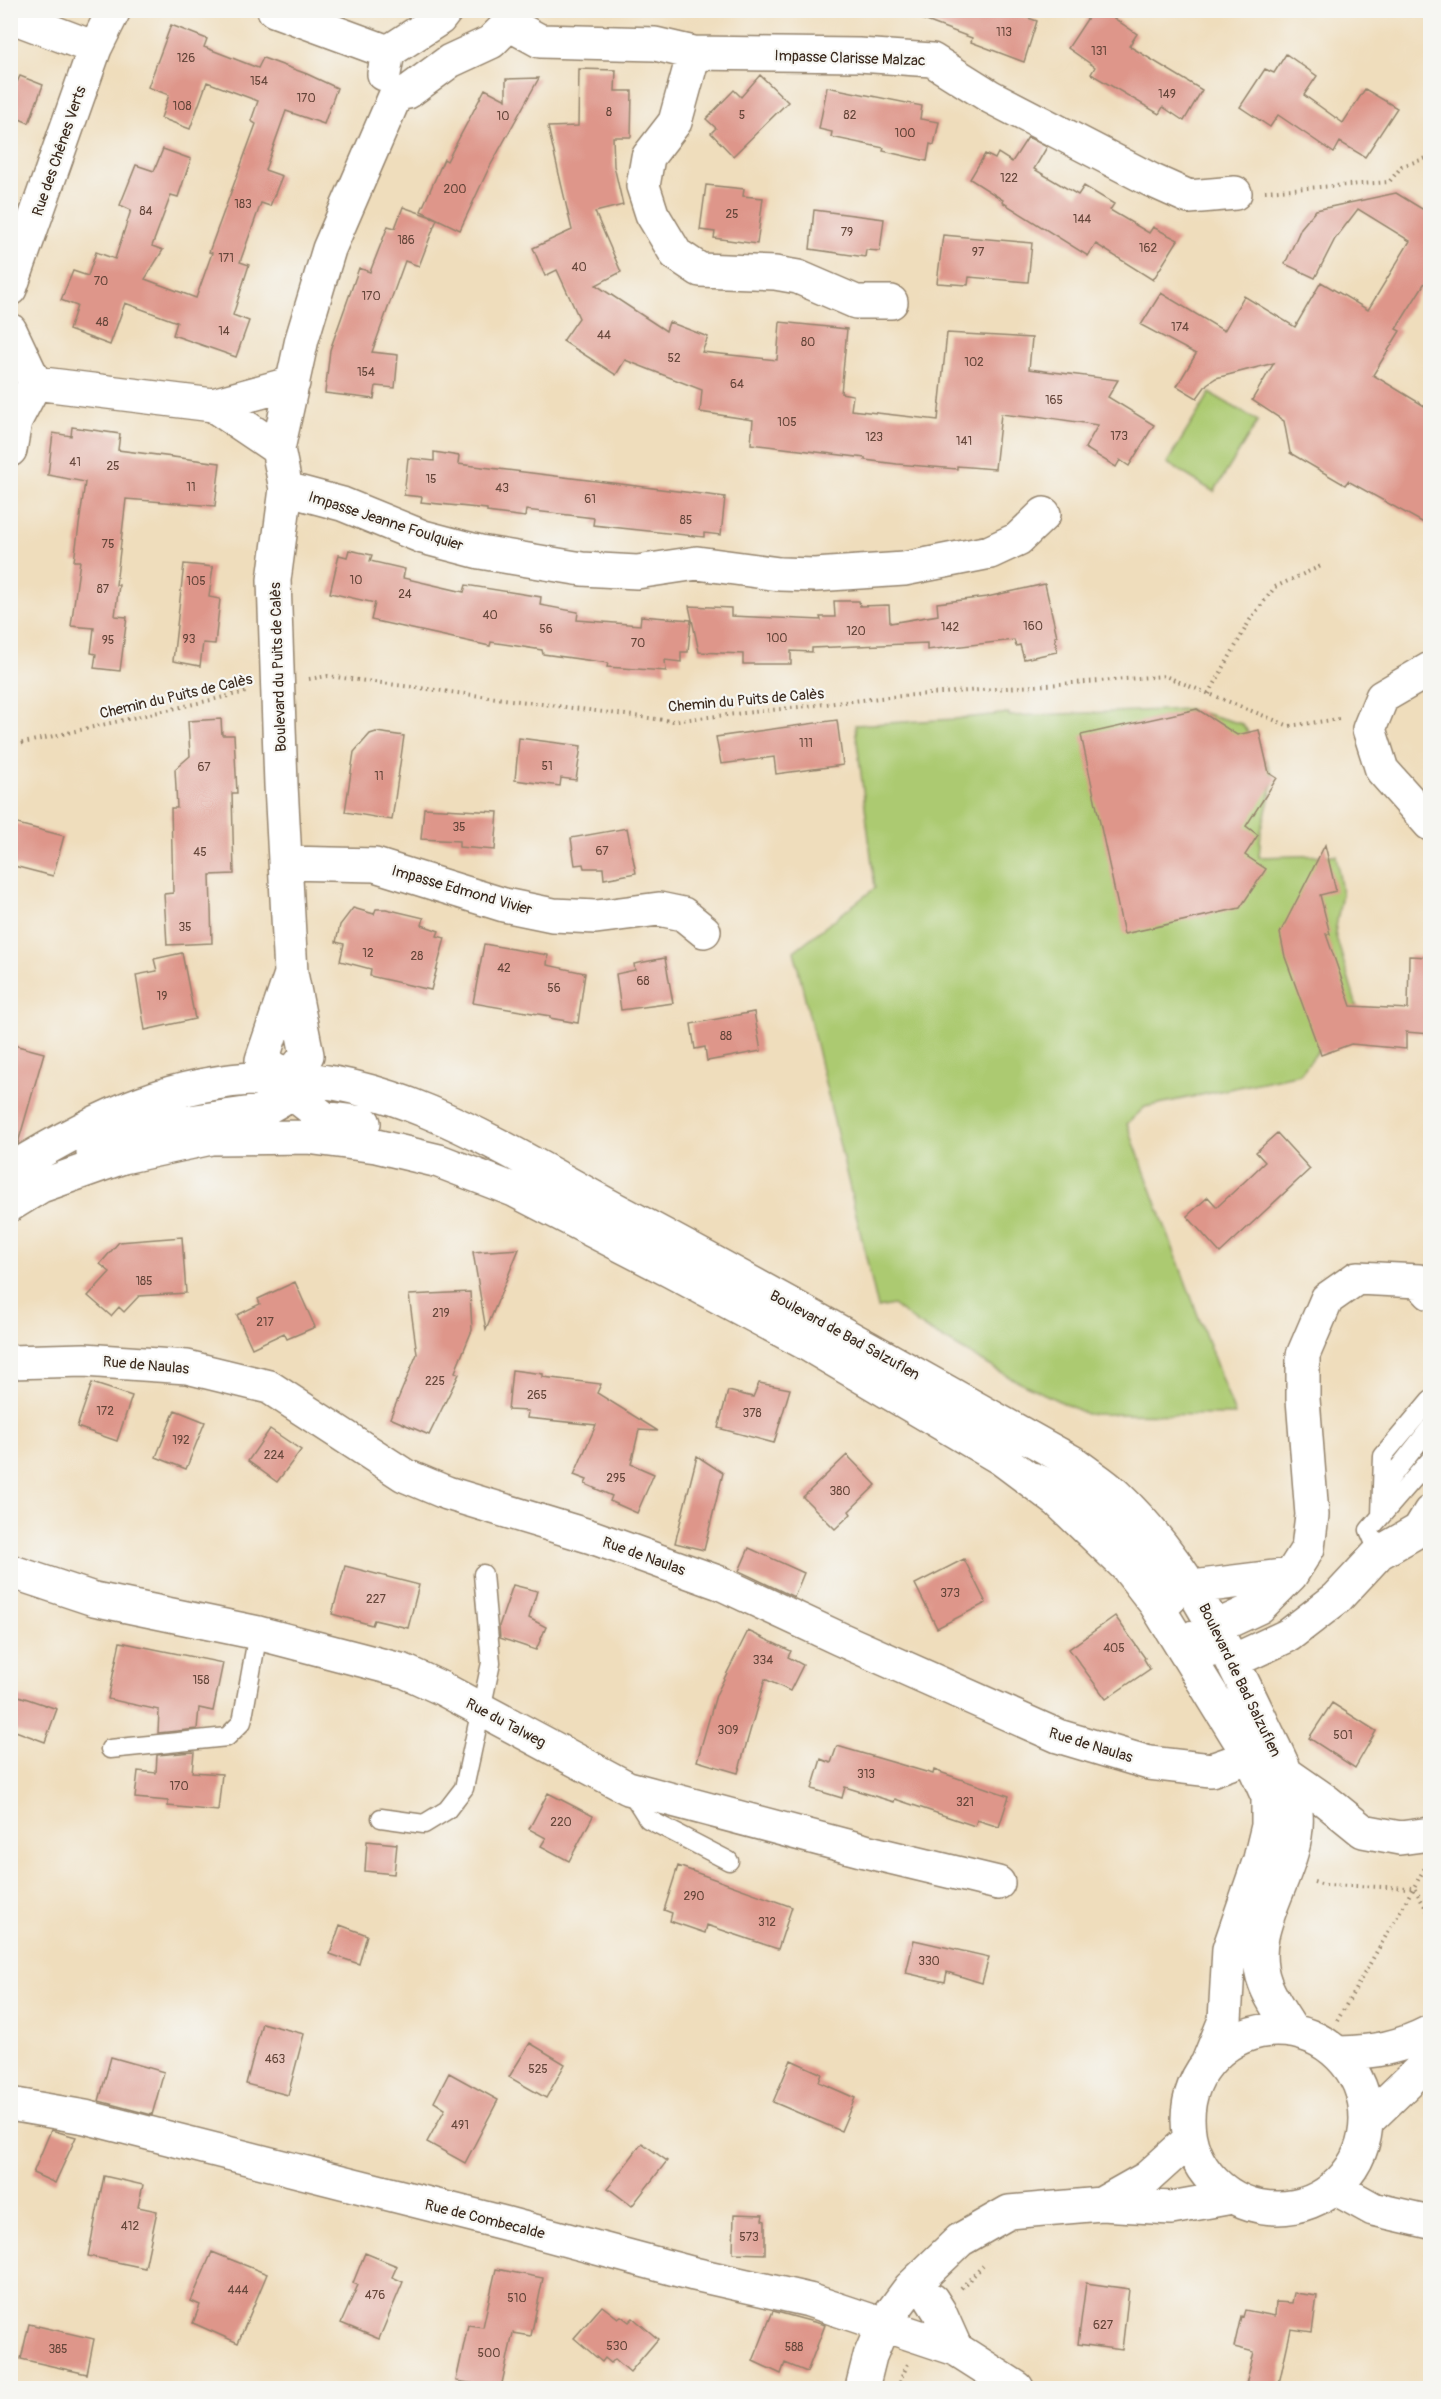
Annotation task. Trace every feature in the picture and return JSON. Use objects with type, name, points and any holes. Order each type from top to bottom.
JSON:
[{"type":"street","name":"Rue des Chênes Verts","points":[[10,289],[95,48],[114,10]]},
{"type":"street","points":[[274,10],[388,52]]},
{"type":"street","points":[[446,10],[439,19],[388,52],[383,75],[396,94],[408,92],[450,61],[491,42],[509,17]]},
{"type":"street","points":[[10,16],[95,48]]},
{"type":"street","name":"Impasse Clarisse Malzac","points":[[509,17],[540,41],[655,44],[694,53],[859,55],[932,60],[991,97],[1151,180],[1189,197],[1235,193]]},
{"type":"street","points":[[694,53],[675,122],[648,157],[643,186],[652,214],[676,254],[700,270],[775,273],[798,277],[856,302],[891,302]]},
{"type":"street","name":"Boulevard du Puits de Calès","points":[[41,1186],[127,1131],[259,1112],[280,1100],[289,1078],[307,1055],[291,973],[274,580],[286,489],[278,449],[302,339],[329,249],[396,94]]},
{"type":"street","points":[[10,330],[35,383]]},
{"type":"street","points":[[35,383],[213,405],[293,382]]},
{"type":"street","points":[[10,450],[15,421],[35,383]]},
{"type":"street","points":[[213,405],[278,449]]},
{"type":"street","name":"Impasse Jeanne Foulquier","points":[[286,489],[342,504],[423,537],[480,552],[582,569],[637,572],[697,563],[779,574],[816,575],[904,569],[990,552],[1018,538],[1044,514]]},
{"type":"street","points":[[1431,669],[1382,697],[1370,729],[1382,770],[1431,824]]},
{"type":"street","name":"Impasse Edmond Vivier","points":[[286,863],[375,865],[504,905],[553,915],[596,917],[659,909],[684,914],[704,932]]},
{"type":"street","points":[[289,1078],[297,1096],[324,1118],[382,1125],[437,1140],[514,1190]]},
{"type":"street","name":"Boulevard de Bad Salzuflen","points":[[10,1170],[122,1109],[206,1083],[289,1078],[353,1086],[410,1103],[470,1132],[677,1242],[1074,1463],[1117,1495],[1162,1545],[1193,1587],[1205,1649]]},
{"type":"street","name":"Boulevard de Bad Salzuflen","points":[[10,1205],[41,1186],[123,1157],[211,1138],[307,1137],[376,1146],[439,1161],[514,1190],[807,1344],[1002,1460],[1058,1501],[1127,1567],[1155,1603],[1205,1649],[1270,1760],[1296,1812],[1296,1835],[1259,1950],[1265,1983],[1292,2031]]},
{"type":"street","points":[[1205,1649],[1259,1607],[1291,1575],[1308,1548],[1312,1515],[1303,1399],[1303,1355],[1327,1299],[1357,1278],[1419,1281],[1431,1293]]},
{"type":"street","name":"Rue de Naulas","points":[[10,1362],[84,1360],[187,1367],[269,1386],[404,1475],[447,1492],[592,1537],[720,1583],[1058,1736],[1149,1763],[1211,1770],[1270,1760]]},
{"type":"street","points":[[1233,1661],[1289,1635],[1337,1598],[1379,1553],[1427,1528]]},
{"type":"street","name":"Rue du Talweg","points":[[10,1571],[94,1599],[258,1633],[404,1671],[628,1788],[865,1851],[998,1883]]},
{"type":"street","points":[[1193,1587],[1291,1575]]},
{"type":"street","name":"Boulevard de Bad Salzuflen","points":[[1205,1649],[1233,1661],[1270,1760],[1268,1826],[1260,1859],[1228,1948],[1224,2020],[1208,2062]]},
{"type":"street","points":[[1270,1760],[1363,1831],[1400,1838],[1431,1834]]},
{"type":"street","points":[[1261,2031],[1292,2031],[1309,2035],[1332,2048],[1355,2073],[1365,2096],[1367,2121],[1363,2146],[1352,2169],[1335,2187],[1311,2202],[1283,2209],[1255,2206],[1232,2197],[1208,2175],[1198,2162],[1190,2140],[1187,2112],[1194,2086],[1208,2062],[1232,2042],[1261,2031]]},
{"type":"street","points":[[1332,2048],[1370,2052],[1406,2044],[1431,2032]]},
{"type":"street","points":[[1367,2121],[1431,2057]]},
{"type":"street","name":"Rue de Combecalde","points":[[10,2104],[97,2120],[504,2223],[694,2274],[809,2300],[956,2349],[1017,2388]]},
{"type":"street","points":[[1101,2204],[1147,2178],[1190,2140]]},
{"type":"street","points":[[1335,2187],[1373,2208],[1431,2222]]},
{"type":"street","points":[[862,2388],[870,2356],[906,2331],[910,2288],[960,2240],[1009,2212],[1101,2204],[1171,2208],[1232,2197]]},
{"type":"street","points":[[883,2388],[891,2359],[906,2331],[934,2303],[971,2256],[1014,2225],[1052,2207]]},
{"type":"street","points":[[934,2303],[956,2349]]},
{"type":"lane","points":[[1381,1516],[1383,1456],[1431,1400]]},
{"type":"lane","points":[[1381,1516],[1388,1481],[1431,1428]]},
{"type":"lane","points":[[1379,1553],[1369,1530],[1431,1460]]},
{"type":"lane","points":[[381,1818],[424,1824],[447,1810],[464,1788],[491,1663],[483,1574]]},
{"type":"lane","points":[[110,1749],[227,1737],[242,1722],[258,1633]]},
{"type":"lane","points":[[628,1788],[648,1819],[729,1861]]},
{"type":"path","points":[[1235,193],[1389,182],[1402,166],[1431,157]]},
{"type":"path","points":[[1209,694],[1250,620],[1275,587],[1321,566]]},
{"type":"path","name":"Chemin du Puits de Calès","points":[[10,746],[328,676],[672,721],[890,697],[1165,676],[1289,726],[1375,714]]},
{"type":"path","points":[[1332,2048],[1431,1857]]},
{"type":"path","points":[[1284,1875],[1325,1885],[1414,1888]]},
{"type":"path","points":[[1414,1888],[1431,1915]]},
{"type":"path","points":[[934,2303],[989,2260]]},
{"type":"path","points":[[899,2388],[906,2331]]},
{"type":"green space","points":[[1210,393],[1258,421],[1214,492],[1167,463]]},
{"type":"green space","points":[[1188,709],[1242,724],[1261,748],[1274,779],[1261,832],[1259,857],[1336,855],[1342,893],[1335,933],[1362,1024],[1363,1040],[1319,1050],[1300,1074],[1145,1107],[1127,1124],[1235,1415],[1086,1414],[1011,1378],[918,1324],[893,1305],[878,1308],[794,951],[875,888],[855,725],[1009,713],[1009,716]]},
{"type":"building","points":[[905,10],[1005,10],[1037,21],[1024,62],[971,42],[972,38],[905,13]]},
{"type":"building","points":[[1093,10],[1102,10],[1137,34],[1129,46],[1202,90],[1184,121],[1163,107],[1159,114],[1091,74],[1095,67],[1068,48]]},
{"type":"building","points":[[171,25],[207,39],[204,47],[258,68],[263,58],[337,88],[324,124],[286,111],[265,170],[282,176],[270,206],[261,203],[240,262],[249,265],[233,315],[249,321],[236,357],[173,335],[177,322],[125,303],[110,345],[69,330],[77,306],[61,300],[73,271],[88,276],[96,252],[115,259],[131,210],[120,205],[136,165],[154,171],[163,149],[191,159],[178,197],[171,195],[152,246],[163,250],[145,279],[196,298],[212,253],[209,252],[256,124],[251,121],[258,101],[207,82],[190,129],[161,118],[169,95],[148,87]]},
{"type":"building","points":[[1286,54],[1317,76],[1304,95],[1343,123],[1365,89],[1397,108],[1365,157],[1340,142],[1334,153],[1278,115],[1270,127],[1240,107],[1265,69],[1274,73]]},
{"type":"building","points":[[579,69],[616,70],[615,91],[632,91],[631,137],[613,137],[614,166],[623,205],[595,212],[621,272],[596,285],[666,331],[669,322],[708,337],[702,352],[777,360],[780,322],[847,329],[841,393],[853,395],[851,410],[938,420],[947,333],[1032,338],[1029,369],[1118,380],[1108,397],[1154,425],[1129,466],[1120,460],[1116,467],[1085,448],[1098,425],[1037,416],[1037,418],[1001,414],[995,469],[957,466],[957,469],[897,464],[751,444],[753,420],[700,412],[702,390],[625,360],[616,375],[563,341],[579,318],[557,270],[545,276],[533,248],[572,230],[548,127],[578,126]]},
{"type":"building","points":[[760,75],[788,102],[733,156],[711,133],[716,128],[706,119],[734,90],[741,97]]},
{"type":"building","points":[[20,76],[43,85],[29,123],[10,115],[10,97]]},
{"type":"building","points":[[539,78],[488,170],[460,230],[421,211],[444,159],[447,161],[485,89],[506,100],[506,79]]},
{"type":"building","points":[[827,87],[922,106],[920,119],[939,122],[934,145],[930,144],[927,161],[883,151],[884,148],[831,137],[832,132],[819,129]]},
{"type":"building","points":[[1028,137],[1047,147],[1034,169],[1078,195],[1084,186],[1114,204],[1110,210],[1149,233],[1153,227],[1178,240],[1153,280],[1096,244],[1088,256],[970,179],[985,154],[995,159],[998,153],[1012,162]]},
{"type":"building","points":[[706,185],[744,189],[743,196],[763,198],[757,244],[714,238],[715,232],[700,230]]},
{"type":"building","points":[[1396,193],[1427,212],[1431,207],[1431,273],[1396,329],[1400,331],[1373,375],[1431,410],[1431,527],[1348,481],[1345,485],[1290,453],[1284,421],[1252,400],[1274,363],[1216,378],[1207,384],[1197,398],[1177,386],[1196,354],[1141,325],[1161,293],[1224,331],[1244,296],[1295,327],[1321,282],[1368,310],[1410,241],[1358,209],[1335,239],[1315,278],[1285,264],[1301,228],[1316,210]]},
{"type":"building","points":[[403,207],[437,219],[419,266],[405,261],[372,352],[398,355],[395,388],[376,386],[374,399],[325,393],[330,350],[359,268],[370,272],[388,226],[395,228]]},
{"type":"building","points":[[814,210],[884,219],[880,251],[866,250],[865,257],[810,249]]},
{"type":"building","points":[[943,235],[1032,243],[1028,282],[969,277],[968,285],[937,283]]},
{"type":"building","points":[[72,427],[120,434],[118,450],[220,463],[215,506],[126,499],[116,585],[119,585],[115,616],[127,617],[120,671],[94,668],[96,654],[91,653],[94,628],[71,626],[80,561],[74,561],[85,482],[48,475],[53,433],[71,436]]},
{"type":"building","points":[[434,452],[459,456],[458,464],[725,497],[721,535],[704,533],[704,537],[593,525],[594,518],[526,510],[525,517],[487,512],[487,509],[421,502],[422,497],[404,495],[408,458],[434,461]]},
{"type":"building","points":[[349,550],[372,555],[370,561],[405,569],[403,578],[464,592],[466,585],[541,597],[540,605],[578,612],[577,620],[640,625],[641,616],[691,620],[688,652],[681,652],[681,662],[665,660],[666,671],[607,667],[608,663],[543,654],[542,650],[491,642],[490,646],[371,620],[375,603],[330,593],[339,555],[347,557]]},
{"type":"building","points":[[184,564],[213,567],[209,597],[220,599],[215,644],[203,643],[200,666],[173,661]]},
{"type":"building","points":[[1045,584],[1057,636],[1055,637],[1057,652],[1024,659],[1020,645],[1016,646],[1014,640],[927,650],[927,643],[812,648],[812,652],[791,651],[791,664],[743,664],[743,654],[699,652],[689,606],[731,608],[731,616],[821,620],[820,617],[835,617],[834,601],[859,601],[860,606],[889,605],[890,623],[938,615],[937,603],[987,597]]},
{"type":"building","points":[[1197,709],[1237,735],[1259,730],[1269,773],[1277,778],[1246,826],[1258,835],[1245,855],[1266,869],[1240,908],[1124,934],[1081,735]]},
{"type":"building","points":[[221,719],[222,735],[234,735],[237,793],[232,793],[234,874],[210,875],[212,943],[167,945],[164,894],[173,893],[171,808],[177,808],[175,769],[190,756],[188,721]]},
{"type":"building","points":[[837,720],[843,765],[776,774],[774,757],[721,764],[716,737]]},
{"type":"building","points":[[376,732],[404,736],[392,820],[345,812],[354,752],[370,734]]},
{"type":"building","points":[[519,738],[581,746],[576,780],[561,778],[560,786],[515,780]]},
{"type":"building","points":[[424,808],[498,812],[495,850],[459,847],[459,841],[421,839]]},
{"type":"building","points":[[10,822],[64,836],[53,876],[10,865]]},
{"type":"building","points":[[627,828],[636,873],[604,879],[603,868],[584,868],[583,864],[575,865],[571,838]]},
{"type":"building","points":[[1325,845],[1336,891],[1320,895],[1330,934],[1326,934],[1351,1006],[1408,1009],[1409,956],[1431,957],[1431,1034],[1406,1032],[1406,1049],[1351,1044],[1321,1055],[1285,957],[1280,933]]},
{"type":"building","points":[[353,908],[374,914],[376,909],[386,909],[424,918],[422,925],[439,931],[437,936],[445,938],[431,990],[370,976],[371,969],[340,961],[344,944],[336,942],[340,925]]},
{"type":"building","points":[[484,944],[548,955],[547,965],[585,973],[578,1023],[473,1003]]},
{"type":"building","points":[[182,953],[195,1019],[145,1030],[136,975],[157,971],[154,959]]},
{"type":"building","points":[[665,958],[673,1003],[621,1010],[616,974],[635,970],[634,964]]},
{"type":"building","points":[[754,1012],[761,1051],[707,1061],[705,1047],[695,1049],[691,1024]]},
{"type":"building","points":[[10,1044],[44,1053],[16,1145],[10,1144]]},
{"type":"building","points":[[1277,1133],[1310,1169],[1220,1253],[1187,1216],[1208,1197],[1217,1207],[1242,1184],[1265,1162],[1256,1152]]},
{"type":"building","points":[[182,1237],[186,1293],[139,1296],[124,1312],[119,1307],[111,1316],[88,1296],[110,1272],[100,1264],[119,1242]]},
{"type":"building","points":[[519,1249],[486,1330],[473,1252]]},
{"type":"building","points":[[295,1282],[315,1327],[287,1339],[284,1333],[252,1348],[237,1315],[260,1304],[258,1299]]},
{"type":"building","points":[[470,1292],[472,1330],[455,1372],[459,1374],[429,1435],[390,1418],[417,1354],[409,1295]]},
{"type":"building","points":[[512,1370],[543,1374],[543,1377],[601,1384],[597,1393],[658,1431],[639,1430],[631,1464],[654,1474],[637,1513],[610,1501],[612,1496],[585,1484],[587,1480],[574,1475],[596,1425],[527,1418],[528,1411],[508,1410]]},
{"type":"building","points":[[92,1383],[132,1396],[117,1441],[77,1427]]},
{"type":"building","points":[[759,1383],[790,1389],[774,1443],[718,1428],[728,1391],[753,1397]]},
{"type":"building","points":[[175,1410],[205,1422],[186,1469],[156,1457]]},
{"type":"building","points":[[270,1429],[301,1450],[277,1482],[248,1461]]},
{"type":"building","points":[[847,1455],[876,1485],[849,1511],[851,1514],[835,1529],[803,1497]]},
{"type":"building","points":[[697,1456],[723,1473],[704,1550],[675,1543]]},
{"type":"building","points":[[749,1548],[804,1573],[794,1597],[739,1571]]},
{"type":"building","points":[[964,1559],[986,1603],[937,1628],[915,1584]]},
{"type":"building","points":[[345,1566],[419,1585],[408,1628],[374,1620],[372,1625],[332,1614]]},
{"type":"building","points":[[513,1585],[537,1591],[529,1618],[546,1627],[536,1650],[500,1638],[499,1626]]},
{"type":"building","points":[[1115,1616],[1145,1658],[1150,1669],[1106,1699],[1069,1649]]},
{"type":"building","points":[[748,1631],[791,1651],[788,1657],[803,1665],[790,1691],[765,1679],[738,1773],[697,1761],[716,1695]]},
{"type":"building","points":[[120,1642],[223,1663],[213,1711],[199,1708],[197,1729],[158,1733],[159,1710],[108,1699]]},
{"type":"building","points":[[10,1693],[57,1709],[45,1742],[10,1729]]},
{"type":"building","points":[[1332,1703],[1376,1731],[1355,1768],[1309,1738]]},
{"type":"building","points":[[837,1746],[933,1774],[934,1770],[1009,1796],[999,1827],[977,1820],[975,1826],[895,1799],[894,1802],[845,1787],[842,1798],[812,1789],[821,1759],[831,1763]]},
{"type":"building","points":[[194,1752],[192,1772],[222,1774],[218,1811],[168,1806],[168,1801],[135,1798],[138,1771],[156,1773],[157,1755]]},
{"type":"building","points":[[548,1793],[593,1816],[569,1861],[541,1846],[546,1838],[529,1829]]},
{"type":"building","points":[[367,1841],[397,1844],[394,1874],[365,1871]]},
{"type":"building","points":[[678,1866],[792,1907],[778,1949],[707,1925],[705,1933],[670,1921],[672,1913],[664,1910]]},
{"type":"building","points":[[340,1925],[367,1935],[359,1964],[330,1954]]},
{"type":"building","points":[[914,1940],[989,1957],[982,1983],[947,1972],[945,1982],[906,1973]]},
{"type":"building","points":[[262,2023],[304,2034],[288,2095],[246,2084]]},
{"type":"building","points":[[530,2043],[565,2064],[546,2098],[509,2077]]},
{"type":"building","points":[[111,2057],[164,2072],[152,2115],[99,2101]]},
{"type":"building","points":[[791,2060],[822,2074],[819,2082],[855,2098],[841,2131],[773,2102]]},
{"type":"building","points":[[449,2073],[498,2100],[465,2163],[427,2142],[445,2109],[434,2102]]},
{"type":"building","points":[[51,2130],[76,2137],[55,2183],[33,2173]]},
{"type":"building","points":[[642,2143],[667,2161],[632,2206],[608,2188]]},
{"type":"building","points":[[104,2176],[143,2185],[138,2207],[157,2211],[145,2268],[88,2256]]},
{"type":"building","points":[[734,2214],[763,2215],[765,2254],[733,2253]]},
{"type":"building","points":[[212,2252],[267,2274],[238,2343],[193,2323],[200,2305],[191,2301]]},
{"type":"building","points":[[365,2253],[397,2266],[392,2277],[403,2282],[379,2339],[341,2323],[358,2285],[353,2283]]},
{"type":"building","points":[[496,2269],[543,2278],[531,2336],[513,2333],[501,2388],[456,2381],[468,2325],[483,2327]]},
{"type":"building","points":[[1086,2283],[1129,2289],[1122,2350],[1078,2344]]},
{"type":"building","points":[[1294,2293],[1317,2296],[1312,2332],[1291,2329],[1278,2388],[1245,2388],[1254,2352],[1234,2347],[1241,2316],[1243,2317],[1245,2310],[1275,2316],[1276,2302],[1292,2303]]},
{"type":"building","points":[[602,2306],[618,2318],[621,2316],[629,2322],[633,2318],[658,2339],[630,2372],[615,2359],[611,2363],[605,2358],[602,2362],[574,2338]]},
{"type":"building","points":[[773,2311],[825,2325],[807,2372],[785,2363],[781,2374],[753,2361]]},
{"type":"building","points":[[29,2324],[94,2339],[87,2374],[21,2359]]}]
